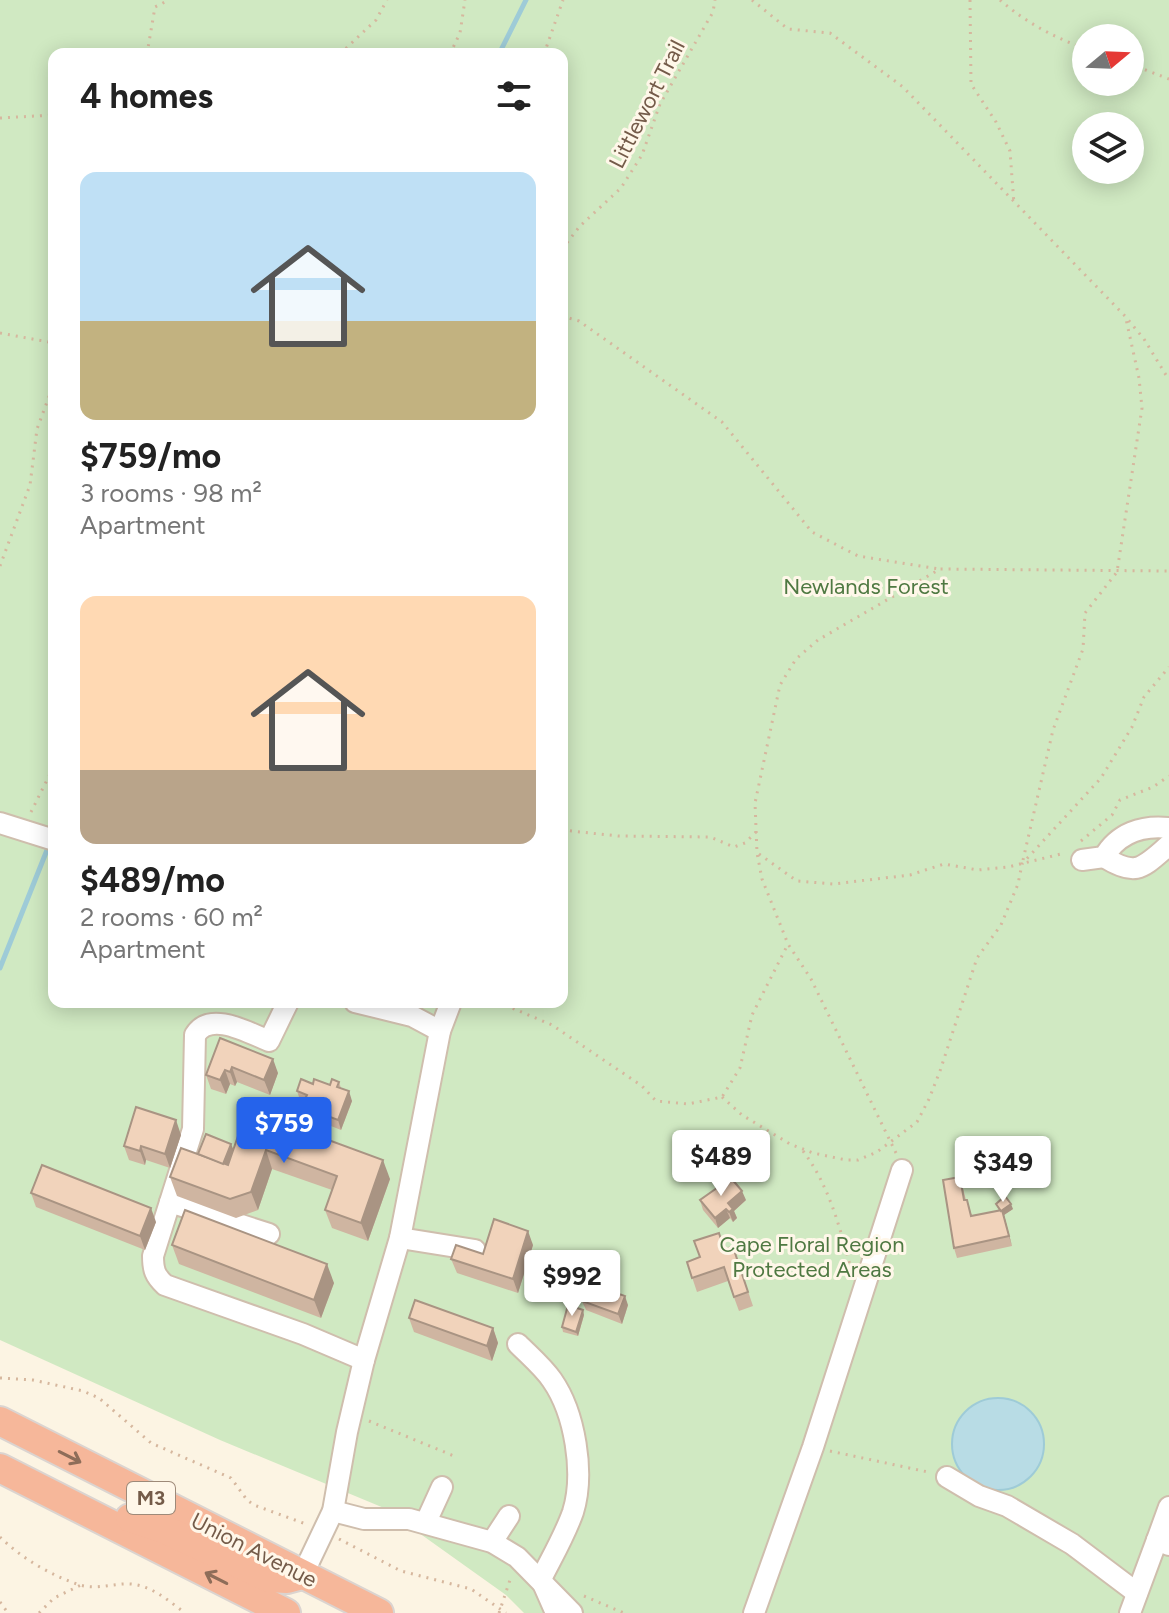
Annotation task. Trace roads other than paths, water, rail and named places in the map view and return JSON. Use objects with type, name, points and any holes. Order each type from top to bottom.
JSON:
[{"type":"highway","name":"Union Avenue","points":[[0,1421],[379,1613]]},
{"type":"highway","name":"Union Avenue","points":[[0,1468],[286,1613]]},
{"type":"highway","points":[[81,1509],[110,1513],[166,1530],[269,1578],[287,1579],[303,1574],[311,1592],[335,1613]]},
{"type":"lane","points":[[0,823],[48,838]]},
{"type":"lane","points":[[1104,857],[1111,845],[1135,830],[1169,828]]},
{"type":"lane","points":[[1082,860],[1104,857],[1121,868],[1131,870],[1142,867],[1169,845]]},
{"type":"lane","points":[[285,1008],[269,1041],[229,1025],[216,1023],[200,1028],[194,1046],[193,1129],[153,1256],[156,1277],[165,1285],[303,1334],[364,1360]]},
{"type":"lane","points":[[379,1008],[412,1016],[440,1031]]},
{"type":"lane","points":[[303,1574],[333,1511],[351,1414],[400,1238],[440,1031],[449,1008]]},
{"type":"lane","points":[[754,1613],[813,1447],[902,1170]]},
{"type":"lane","points":[[170,1202],[269,1234]]},
{"type":"lane","points":[[400,1238],[475,1250]]},
{"type":"lane","points":[[518,1344],[554,1382],[562,1398],[575,1445],[577,1494],[573,1512],[541,1579],[556,1613]]},
{"type":"lane","points":[[947,1477],[979,1496],[1007,1506],[1072,1544],[1137,1593]]},
{"type":"lane","points":[[426,1522],[442,1487]]},
{"type":"lane","points":[[1130,1613],[1163,1542],[1169,1507]]},
{"type":"lane","points":[[333,1511],[364,1519],[426,1522],[492,1542],[517,1557],[572,1613]]},
{"type":"lane","points":[[492,1542],[509,1516]]},
{"type":"water","points":[[998,1398],[1016,1401],[1031,1411],[1041,1426],[1044,1444],[1041,1462],[1031,1477],[1016,1487],[998,1490],[980,1487],[965,1477],[955,1462],[952,1444],[955,1426],[965,1411],[980,1401]]},
{"type":"waterway","points":[[502,48],[526,0]]},
{"type":"waterway","points":[[0,968],[48,848]]},
{"type":"park label","name":"Newlands Forest","points":[[866,586]]},
{"type":"park label","name":"Cape Floral Region Protected Areas","points":[[812,1256]]}]
